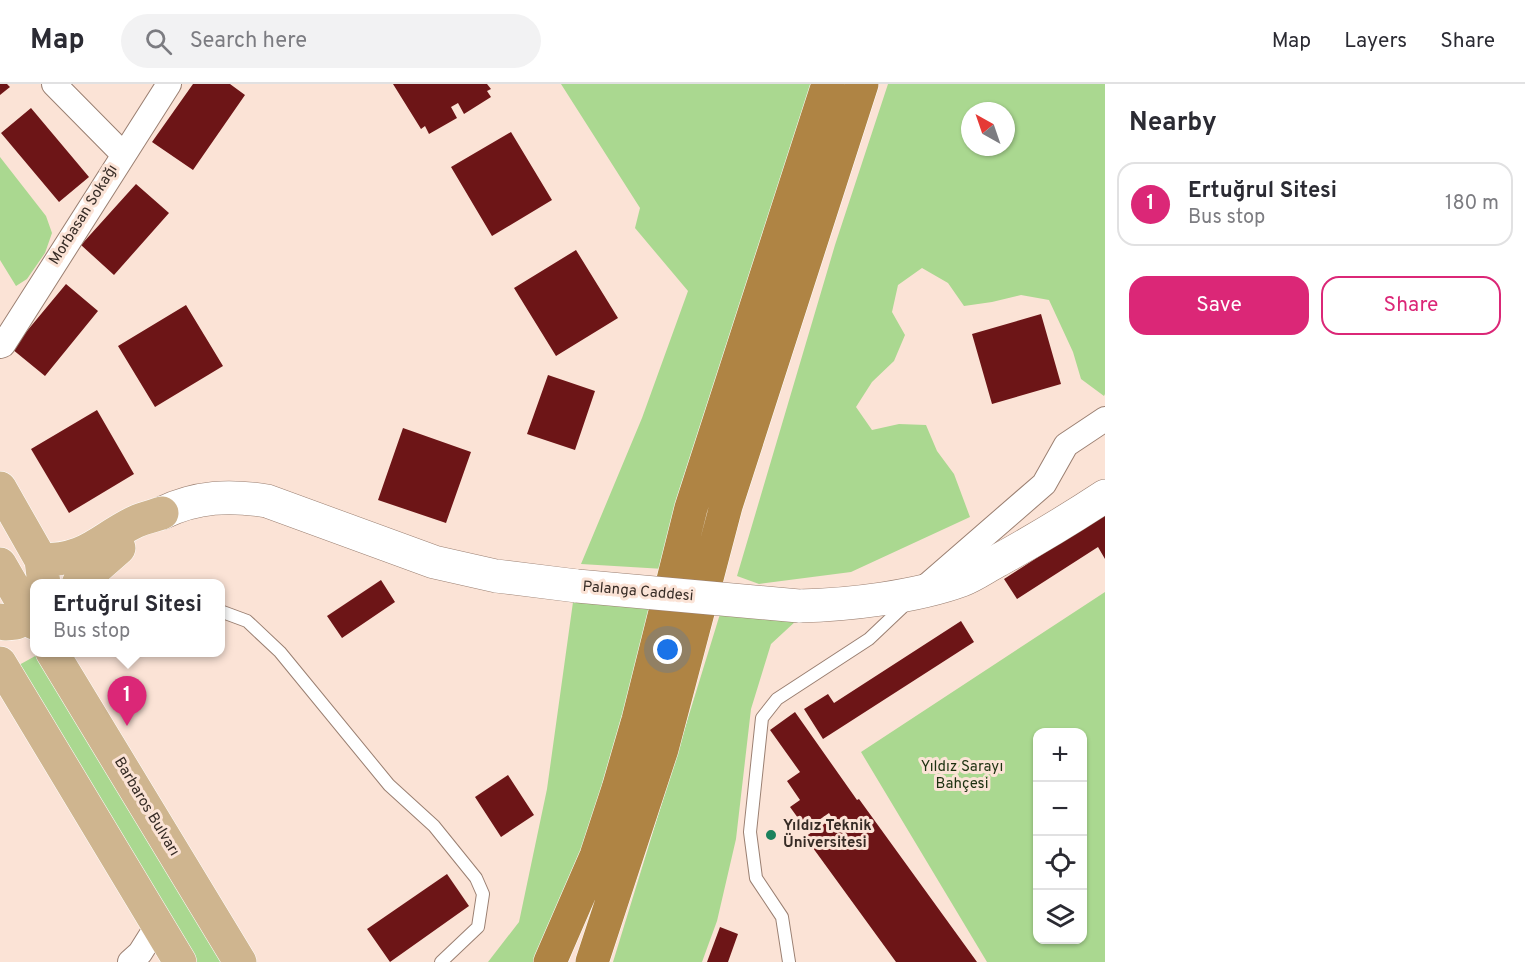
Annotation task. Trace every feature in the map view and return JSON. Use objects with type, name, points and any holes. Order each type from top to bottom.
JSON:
[{"type":"highway","points":[[550,962],[596,856],[618,789],[638,720],[691,508],[828,84]]},
{"type":"highway","points":[[592,962],[662,749],[726,506],[862,84]]},
{"type":"main road","points":[[0,488],[43,572],[55,560],[84,553],[138,521],[162,513]]},
{"type":"main road","name":"Palanga Caddesi","points":[[162,513],[178,505],[201,499],[241,496],[267,501],[434,562],[496,576],[578,586],[799,606],[841,604],[921,591],[963,580],[1042,537],[1105,496]]},
{"type":"main road","points":[[84,579],[162,513]]},
{"type":"main road","points":[[0,564],[26,616]]},
{"type":"main road","name":"Barbaros Bulvarı","points":[[55,657],[240,962]]},
{"type":"main road","points":[[0,663],[180,962]]},
{"type":"main road","points":[[153,962],[157,926]]},
{"type":"street","points":[[54,84],[123,154]]},
{"type":"street","name":"Morbasan Sokağı","points":[[0,346],[3,345],[169,84]]},
{"type":"street","points":[[921,591],[1044,483],[1066,445],[1105,418]]},
{"type":"street","points":[[130,962],[140,952],[157,926]]},
{"type":"lane","points":[[789,962],[782,917],[756,878],[750,832],[762,718],[777,699],[869,639],[892,615],[921,591]]},
{"type":"lane","points":[[225,613],[247,621],[280,652],[389,785],[434,826],[476,878],[483,894],[478,927],[441,962]]},
{"type":"green space","points":[[561,84],[817,84],[664,569],[581,564],[642,418],[688,291],[635,228],[640,208]]},
{"type":"green space","points":[[888,84],[1105,84],[1104,396],[1081,379],[1073,352],[1049,300],[1021,295],[964,306],[948,283],[922,268],[898,285],[892,312],[905,335],[894,361],[872,382],[856,407],[872,430],[899,424],[926,425],[937,451],[954,474],[970,517],[851,572],[759,584],[737,576],[835,245]]},
{"type":"green space","points":[[0,157],[46,216],[52,233],[45,253],[27,279],[16,286],[0,260]]},
{"type":"green space","name":"Yıldız Sarayı Bahçesi","points":[[1105,592],[1105,962],[987,962],[861,752]]},
{"type":"green space","points":[[573,602],[654,608],[580,867],[537,962],[488,962],[519,922],[547,789]]},
{"type":"green space","points":[[720,614],[797,620],[771,644],[751,709],[736,839],[717,921],[702,962],[613,962]]},
{"type":"green space","points":[[33,657],[38,657],[221,962],[197,962],[19,665]]},
{"type":"building","points":[[0,84],[7,84],[10,87],[0,95]]},
{"type":"building","points":[[193,84],[230,84],[245,95],[193,170],[152,142]]},
{"type":"building","points":[[393,84],[487,84],[491,89],[487,91],[491,97],[464,114],[458,103],[451,107],[457,118],[429,134],[425,126],[421,129]]},
{"type":"building","points":[[31,108],[89,177],[59,202],[1,133]]},
{"type":"building","points":[[511,132],[552,200],[492,236],[451,167]]},
{"type":"building","points":[[136,184],[169,213],[114,275],[81,245]]},
{"type":"building","points":[[576,250],[618,318],[556,356],[514,288]]},
{"type":"building","points":[[66,284],[98,311],[45,376],[12,349]]},
{"type":"building","points":[[186,305],[223,366],[155,407],[118,346]]},
{"type":"building","points":[[1041,314],[1061,384],[992,404],[972,334]]},
{"type":"building","points":[[548,375],[595,391],[575,450],[527,434]]},
{"type":"building","points":[[97,410],[134,474],[69,513],[31,449]]},
{"type":"building","points":[[403,428],[471,452],[446,523],[378,500]]},
{"type":"building","points":[[1105,514],[1105,559],[1098,547],[1017,599],[1004,579]]},
{"type":"building","points":[[381,580],[395,602],[342,638],[327,616]]},
{"type":"building","points":[[961,621],[974,642],[823,739],[804,709],[828,694],[834,703]]},
{"type":"building","points":[[795,712],[977,962],[896,962],[805,837],[832,818],[829,813],[806,829],[790,807],[800,800],[787,781],[800,772],[770,730]]},
{"type":"building","points":[[508,775],[534,815],[501,837],[475,797]]},
{"type":"building","points":[[447,874],[469,906],[390,962],[367,929]]},
{"type":"building","points":[[720,927],[738,934],[728,962],[707,962]]},
{"type":"place","name":"Ertuğrul Sitesi","points":[[127,726]]},
{"type":"place","name":"Yıldız Teknik Üniversitesi","points":[[771,835]]}]
